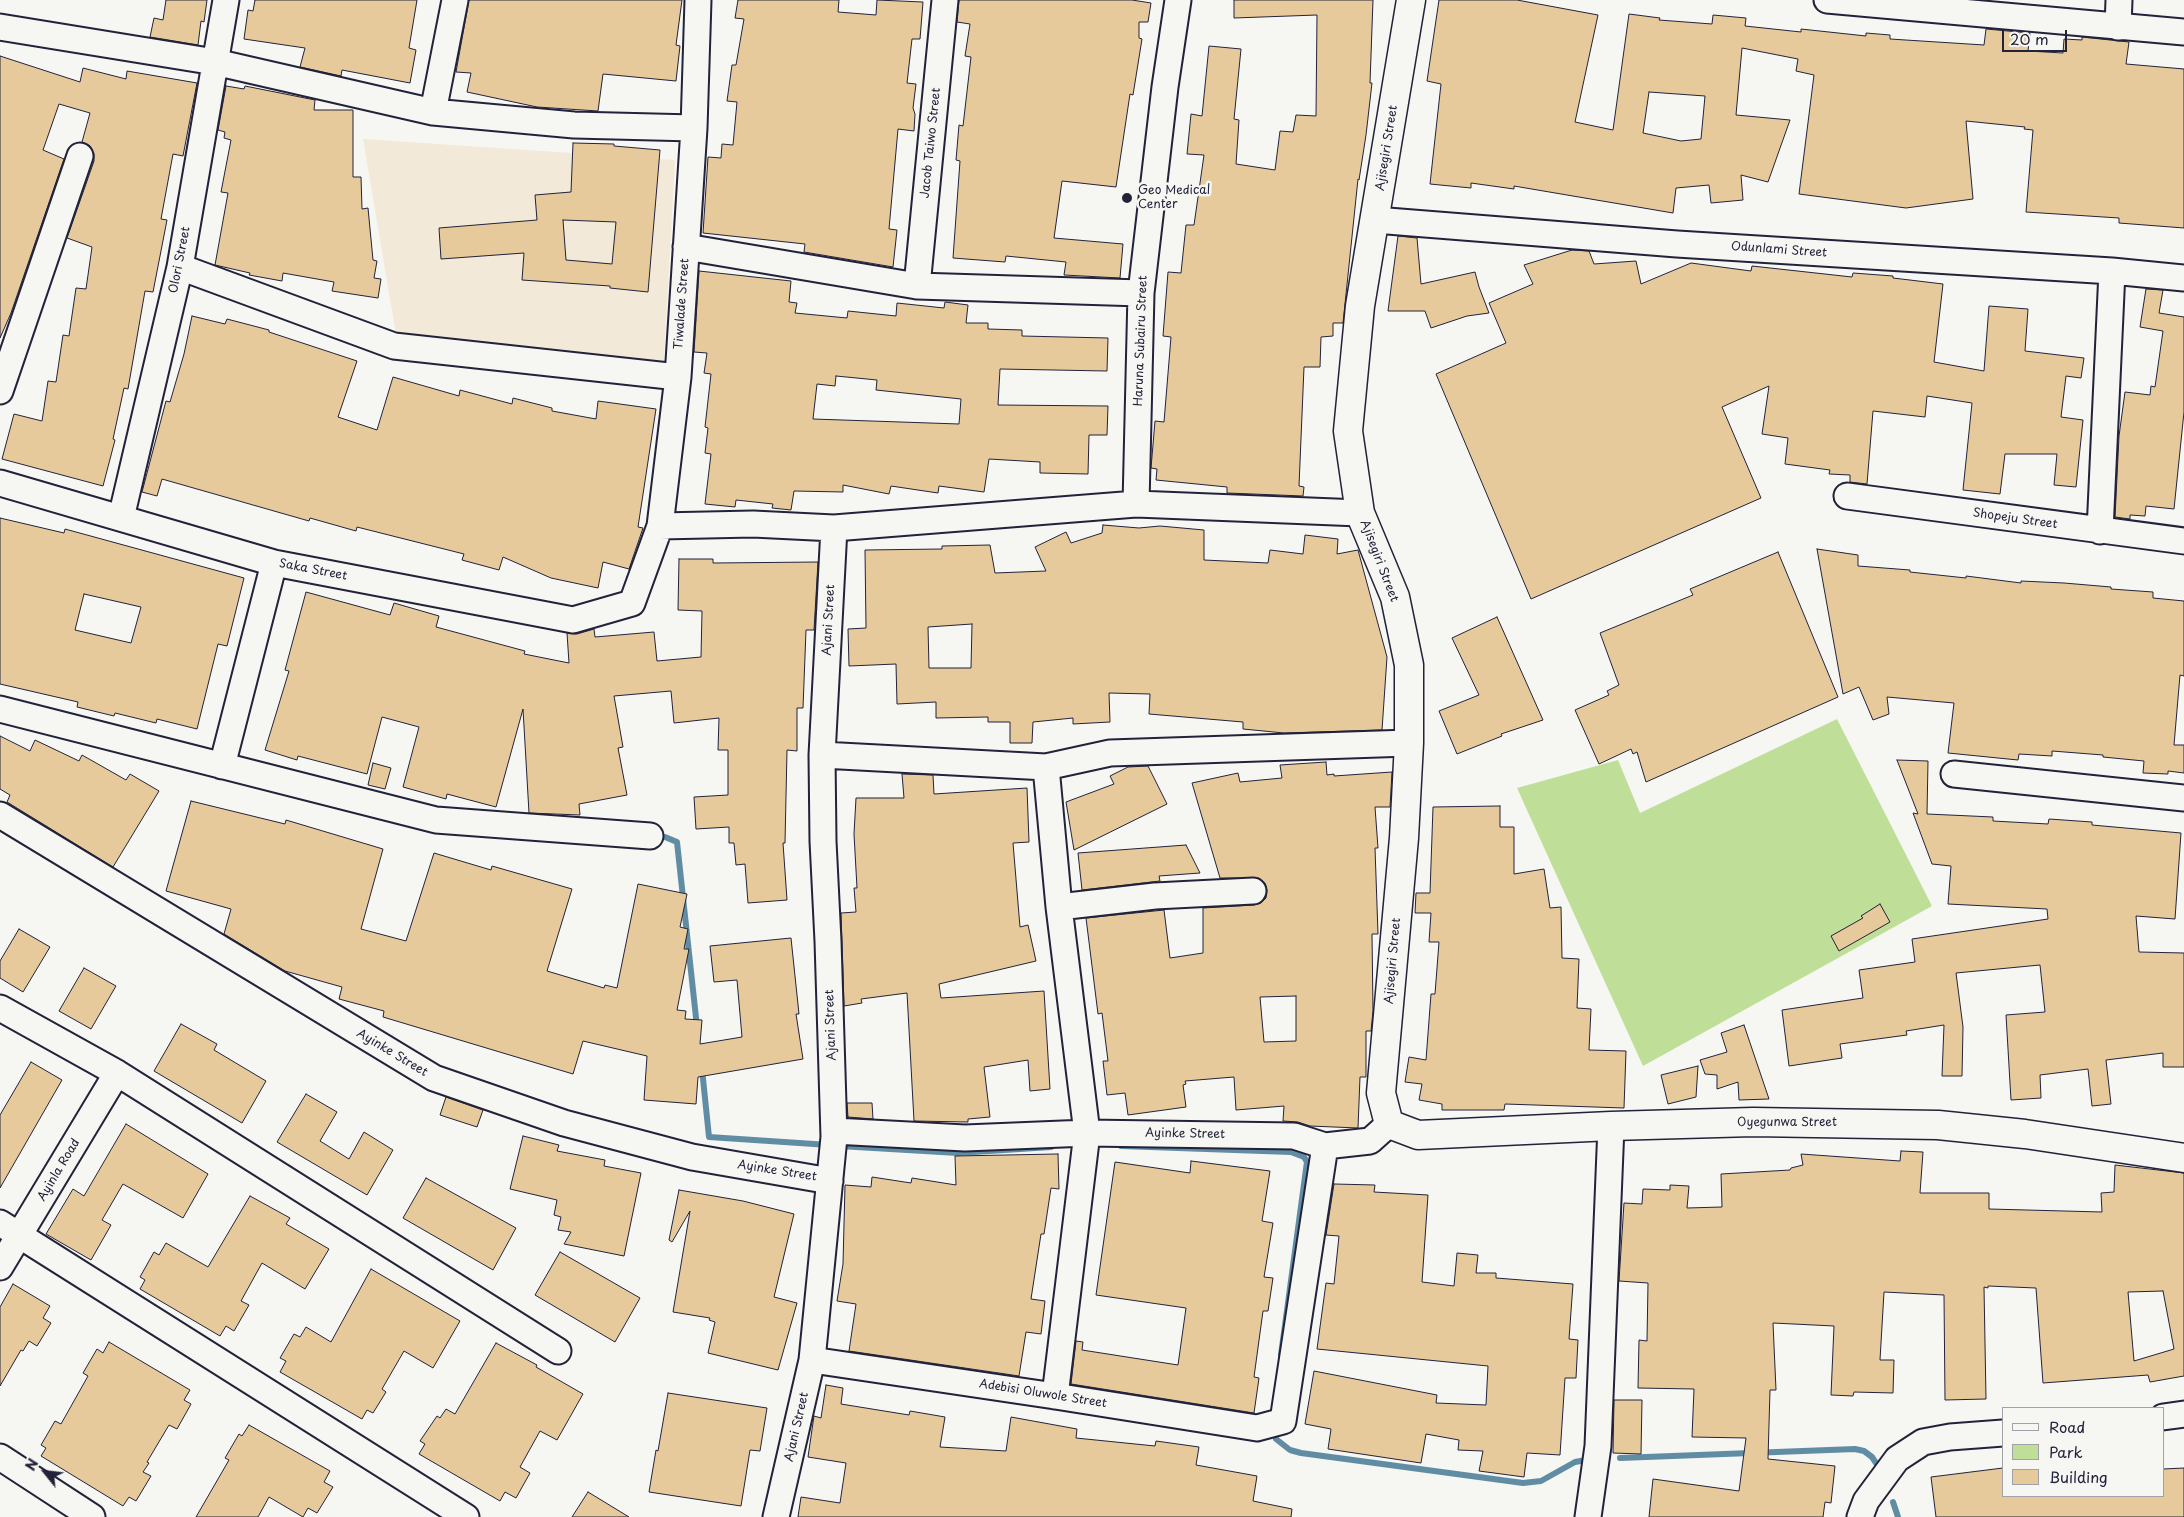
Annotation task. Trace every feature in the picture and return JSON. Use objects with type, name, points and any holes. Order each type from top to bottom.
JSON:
[{"type":"street","name":"Olori Street","points":[[121,518],[180,267],[226,0]]},
{"type":"street","points":[[433,112],[455,0]]},
{"type":"street","name":"Tiwalade Street","points":[[632,603],[660,526],[678,377],[694,128],[698,0]]},
{"type":"street","name":"Jacob Taiwo Street","points":[[917,286],[945,0]]},
{"type":"street","name":"Haruna Subairu Street","points":[[1136,504],[1141,293],[1165,87],[1178,0]]},
{"type":"street","name":"Ajisegiri Street","points":[[1389,1124],[1380,1093],[1404,838],[1409,743],[1409,665],[1395,597],[1360,513],[1348,431],[1360,306],[1411,0]]},
{"type":"street","points":[[1827,0],[2184,32]]},
{"type":"street","points":[[2118,26],[2119,0]]},
{"type":"street","points":[[0,26],[215,62],[433,112],[574,125],[694,128]]},
{"type":"street","points":[[0,391],[80,156]]},
{"type":"street","name":"Odunlami Street","points":[[1375,220],[1676,244],[2112,271],[2184,278]]},
{"type":"street","points":[[686,247],[917,286],[1141,293]]},
{"type":"street","points":[[180,267],[394,346],[678,377]]},
{"type":"street","points":[[2100,531],[2112,271]]},
{"type":"street","name":"Saka Street","points":[[0,483],[274,563],[573,620],[632,603]]},
{"type":"street","name":"Shopeju Street","points":[[1847,496],[2184,541]]},
{"type":"street","points":[[660,526],[753,524],[834,528],[1136,504],[1360,513]]},
{"type":"street","name":"Ajani Street","points":[[776,1517],[812,1360],[833,1141],[822,755],[834,528]]},
{"type":"street","points":[[222,766],[274,563]]},
{"type":"street","points":[[0,709],[436,820],[650,836]]},
{"type":"street","points":[[822,755],[1046,767],[1110,753],[1210,748],[1409,743]]},
{"type":"street","points":[[1046,767],[1059,907],[1087,1133],[1055,1396]]},
{"type":"street","points":[[1954,774],[2184,798]]},
{"type":"street","name":"Ayinke Street","points":[[0,815],[434,1078],[564,1123],[692,1157],[830,1181]]},
{"type":"street","points":[[1059,907],[1155,896],[1253,891]]},
{"type":"street","points":[[0,1008],[117,1073],[558,1351]]},
{"type":"street","name":"Ayinla Road","points":[[0,1267],[10,1228],[117,1073]]},
{"type":"street","name":"Oyegunwa Street","points":[[1389,1124],[1418,1135],[1610,1126],[1753,1122],[1938,1125],[2025,1134],[2184,1158]]},
{"type":"street","points":[[1325,1146],[1370,1141],[1389,1124]]},
{"type":"street","points":[[1588,1517],[1598,1446],[1601,1401],[1610,1126]]},
{"type":"street","name":"Ayinke Street","points":[[833,1141],[1087,1133],[1294,1136],[1325,1146]]},
{"type":"street","name":"Adebisi Oluwole Street","points":[[812,1360],[1257,1428],[1284,1421],[1325,1146]]},
{"type":"street","points":[[10,1228],[466,1517]]},
{"type":"street","points":[[2164,1417],[2184,1414]]},
{"type":"street","points":[[1860,1517],[1866,1501],[1896,1459],[1924,1442],[1950,1437],[2002,1433]]},
{"type":"street","points":[[0,1457],[92,1517]]},
{"type":"shaded area","points":[[363,139],[675,160],[663,377],[397,340]]},
{"type":"green space","points":[[1837,719],[1932,906],[1643,1066],[1517,788],[1618,760],[1640,813]]},
{"type":"building","points":[[166,0],[207,0],[204,22],[201,21],[198,45],[150,37],[154,18],[163,20]]},
{"type":"building","points":[[255,0],[417,0],[409,48],[416,50],[410,83],[342,70],[341,76],[300,67],[305,48],[244,39],[248,10],[253,11]]},
{"type":"building","points":[[469,0],[682,0],[676,45],[680,46],[676,81],[603,74],[598,111],[537,107],[467,92],[471,73],[456,72]]},
{"type":"building","points":[[738,0],[839,0],[838,12],[876,15],[877,0],[923,2],[920,39],[912,39],[907,83],[916,84],[913,108],[915,114],[914,131],[898,129],[889,229],[897,230],[893,267],[804,252],[805,244],[703,233],[708,157],[721,158],[722,144],[733,145],[737,102],[727,101],[732,65],[736,65],[744,19],[735,18]]},
{"type":"building","points":[[959,0],[1132,0],[1151,3],[1148,22],[1139,22],[1139,38],[1142,39],[1133,95],[1130,94],[1116,187],[1062,181],[1054,238],[1123,244],[1120,278],[1064,275],[1066,262],[1006,256],[1005,262],[953,258],[960,161],[956,160],[959,125],[963,126],[971,57],[965,56],[970,24],[957,22]]},
{"type":"building","points":[[1234,0],[1373,0],[1370,83],[1372,83],[1366,135],[1358,179],[1343,323],[1333,323],[1333,336],[1321,337],[1320,367],[1304,367],[1299,486],[1304,487],[1303,496],[1227,493],[1227,487],[1156,480],[1157,469],[1151,468],[1155,421],[1164,422],[1171,337],[1163,336],[1168,272],[1181,273],[1186,225],[1194,225],[1204,155],[1187,154],[1191,114],[1202,116],[1209,46],[1241,49],[1234,119],[1239,120],[1236,164],[1275,170],[1280,131],[1293,132],[1296,115],[1316,116],[1317,15],[1234,18]]},
{"type":"building","points":[[1439,0],[1517,0],[1598,15],[1575,122],[1613,130],[1629,14],[1660,18],[1659,20],[1712,24],[1713,15],[1746,18],[1745,26],[1801,32],[1801,29],[1866,36],[1866,33],[1890,35],[1890,39],[1984,45],[1986,29],[2030,33],[2028,51],[2063,53],[2064,39],[2082,40],[2082,37],[2129,42],[2126,64],[2184,69],[2184,228],[2119,223],[2119,218],[2026,212],[2033,130],[2024,129],[2025,127],[1966,121],[1973,199],[1906,208],[1799,194],[1814,75],[1796,71],[1798,59],[1742,48],[1736,115],[1790,120],[1768,182],[1741,175],[1743,200],[1711,203],[1709,185],[1676,188],[1673,213],[1514,186],[1514,189],[1471,183],[1471,188],[1430,184],[1441,84],[1427,81]],"holes":[[[1649,92],[1705,96],[1701,139],[1681,141],[1643,133]]]},
{"type":"building","points":[[0,56],[80,82],[83,68],[126,79],[127,71],[197,83],[183,156],[173,154],[161,219],[167,220],[153,292],[145,291],[128,389],[124,388],[113,439],[115,440],[103,486],[2,459],[14,414],[42,421],[48,381],[56,382],[63,335],[69,336],[76,288],[86,289],[92,247],[67,238],[94,161],[94,154],[90,146],[82,142],[90,113],[59,104],[43,150],[64,159],[11,313],[0,338]]},
{"type":"building","points":[[226,86],[244,89],[245,86],[315,100],[314,110],[353,110],[353,177],[361,177],[362,209],[368,208],[373,260],[377,261],[374,278],[381,279],[378,298],[332,291],[334,282],[283,273],[282,281],[249,275],[250,273],[215,265],[228,193],[221,192],[231,140],[224,138],[225,132],[218,130]]},
{"type":"building","points":[[573,143],[614,144],[614,146],[660,150],[648,292],[610,288],[610,286],[522,280],[524,253],[441,259],[439,228],[537,220],[535,195],[571,192]],"holes":[[[563,220],[616,222],[612,264],[566,260]]]},
{"type":"building","points":[[1398,236],[1417,238],[1421,284],[1475,272],[1489,313],[1467,316],[1431,328],[1425,311],[1388,311]]},
{"type":"building","points":[[1572,250],[1589,251],[1594,264],[1636,261],[1641,284],[1691,263],[1751,271],[1752,266],[1852,277],[1853,273],[1893,276],[1893,278],[1943,284],[1934,362],[1984,371],[1989,306],[2028,309],[2025,351],[2084,358],[2081,378],[2066,376],[2061,417],[2083,420],[2076,487],[2054,485],[2057,454],[2005,454],[2000,494],[1963,490],[1972,403],[1927,396],[1925,417],[1873,411],[1867,484],[1850,482],[1850,475],[1829,474],[1830,470],[1785,464],[1788,438],[1762,434],[1769,386],[1722,407],[1761,498],[1531,599],[1436,374],[1506,343],[1489,303],[1533,284],[1524,265]]},
{"type":"building","points":[[699,271],[791,281],[789,302],[797,303],[795,313],[847,318],[848,311],[896,316],[897,303],[944,308],[945,302],[968,305],[966,323],[988,323],[988,329],[1022,330],[1022,336],[1108,338],[1107,371],[1000,369],[998,405],[1108,406],[1107,435],[1089,435],[1088,474],[1040,473],[1040,462],[989,459],[984,492],[939,486],[938,493],[891,486],[889,494],[843,485],[843,492],[794,491],[791,510],[772,508],[773,504],[736,500],[735,507],[705,504],[711,454],[705,453],[708,428],[705,427],[711,374],[704,373],[707,353],[694,352]],"holes":[[[836,376],[877,380],[876,390],[961,399],[959,424],[813,419],[817,384],[835,386]]]},
{"type":"building","points":[[2146,289],[2163,290],[2159,313],[2184,317],[2184,412],[2174,509],[2146,506],[2145,516],[2130,515],[2130,519],[2115,517],[2119,436],[2125,392],[2150,395],[2151,386],[2155,387],[2163,331],[2140,327]]},
{"type":"building","points":[[192,316],[225,324],[227,319],[269,330],[269,332],[357,361],[338,417],[377,430],[393,377],[459,396],[460,390],[512,404],[513,398],[552,408],[552,411],[596,419],[598,401],[656,409],[638,527],[643,528],[629,569],[603,562],[598,588],[551,578],[503,557],[499,570],[462,560],[464,554],[357,527],[356,531],[310,518],[309,521],[162,479],[157,496],[142,492],[166,401],[170,402],[184,354]]},
{"type":"building","points":[[0,518],[64,533],[65,529],[244,578],[227,646],[218,644],[197,729],[157,719],[156,723],[115,713],[114,716],[77,707],[78,702],[0,684]],"holes":[[[84,594],[141,607],[131,643],[75,630]]]},
{"type":"building","points":[[1103,525],[1139,528],[1160,526],[1204,530],[1204,560],[1268,563],[1270,550],[1303,554],[1305,535],[1338,539],[1337,554],[1358,550],[1387,657],[1382,730],[1284,733],[1243,729],[1243,722],[1149,714],[1150,694],[1109,693],[1110,722],[1073,724],[1073,718],[1033,722],[1032,743],[1010,743],[1010,722],[988,722],[988,717],[936,718],[936,702],[897,704],[896,664],[849,666],[848,629],[866,628],[865,550],[942,549],[942,546],[990,545],[995,573],[1046,571],[1035,547],[1066,532],[1071,543],[1102,533]],"holes":[[[972,624],[971,668],[929,668],[928,627]]]},
{"type":"building","points":[[1817,549],[1858,555],[1858,566],[2021,583],[2021,581],[2111,587],[2111,589],[2153,592],[2153,598],[2184,601],[2184,676],[2180,675],[2174,745],[2184,745],[2184,773],[2168,771],[2168,774],[2143,773],[2144,761],[2103,757],[2103,755],[2052,751],[2052,756],[2019,754],[2018,760],[1948,753],[1954,703],[1887,697],[1889,714],[1873,720],[1859,687],[1843,694]]},
{"type":"building","points":[[1778,552],[1838,697],[1646,782],[1637,752],[1633,754],[1631,749],[1599,764],[1575,710],[1609,695],[1607,691],[1619,685],[1600,633],[1693,595],[1690,589]]},
{"type":"building","points":[[679,559],[713,559],[713,563],[818,562],[814,630],[806,630],[803,708],[797,708],[797,751],[787,750],[785,843],[783,843],[787,900],[748,903],[745,864],[736,865],[734,843],[729,843],[729,827],[696,829],[694,797],[728,795],[728,750],[718,750],[719,718],[674,723],[671,691],[614,696],[623,747],[618,748],[627,795],[579,804],[580,815],[529,813],[523,709],[496,807],[447,794],[446,799],[403,787],[419,727],[382,717],[367,774],[298,756],[297,760],[265,750],[289,671],[285,670],[306,592],[390,615],[394,603],[439,616],[436,627],[525,651],[524,654],[569,663],[567,633],[577,634],[594,629],[595,637],[654,632],[657,661],[701,657],[702,611],[678,610]]},
{"type":"building","points":[[1497,617],[1543,720],[1501,734],[1502,736],[1457,754],[1439,711],[1479,695],[1452,638]]},
{"type":"building","points":[[0,736],[30,751],[35,740],[79,761],[82,755],[126,780],[130,774],[159,791],[113,867],[7,802],[10,795],[0,789]]},
{"type":"building","points":[[1897,760],[1928,761],[1927,814],[1993,817],[1993,821],[2048,824],[2049,819],[2092,822],[2092,825],[2181,833],[2175,919],[2136,916],[2139,952],[2184,953],[2184,1067],[2163,1067],[2163,1053],[2106,1060],[2111,1104],[2092,1106],[2088,1069],[2040,1075],[2041,1098],[2011,1100],[2006,1015],[2045,1012],[2040,965],[1956,973],[1963,1027],[1962,1076],[1942,1076],[1944,1025],[1906,1031],[1907,1035],[1840,1044],[1842,1058],[1789,1066],[1782,1010],[1863,998],[1859,970],[1915,962],[1912,939],[2048,919],[2047,909],[1948,904],[1951,866],[1932,864],[1913,813],[1918,814]]},
{"type":"building","points":[[1326,762],[1327,775],[1334,774],[1334,776],[1392,772],[1390,807],[1375,807],[1378,848],[1375,848],[1378,934],[1372,934],[1373,1011],[1371,1031],[1366,1031],[1366,1077],[1360,1077],[1358,1128],[1310,1126],[1298,1122],[1283,1121],[1284,1106],[1236,1110],[1234,1077],[1185,1081],[1186,1084],[1183,1085],[1186,1107],[1128,1115],[1125,1093],[1107,1095],[1103,1061],[1108,1061],[1102,1013],[1098,1014],[1086,918],[1164,910],[1170,958],[1203,953],[1203,908],[1254,905],[1261,903],[1266,898],[1267,890],[1265,883],[1259,878],[1220,878],[1192,783],[1238,773],[1240,782],[1282,778],[1280,765]],"holes":[[[1296,996],[1296,1041],[1264,1042],[1260,997]]]},
{"type":"building","points":[[373,763],[391,768],[385,789],[368,785]]},
{"type":"building","points":[[1148,766],[1167,804],[1074,850],[1066,802],[1114,784],[1110,776],[1128,767]]},
{"type":"building","points":[[902,774],[933,775],[934,794],[1027,788],[1029,842],[1013,843],[1020,927],[1028,925],[1036,961],[939,984],[941,998],[1044,991],[1050,1089],[1030,1091],[1028,1060],[984,1067],[990,1117],[968,1119],[968,1122],[914,1121],[907,993],[861,999],[862,1003],[844,1006],[841,913],[856,912],[854,888],[857,888],[854,834],[856,798],[904,798]]},
{"type":"building","points":[[191,801],[285,824],[286,820],[383,849],[361,929],[406,941],[434,853],[491,870],[492,866],[572,889],[547,971],[604,988],[605,985],[617,988],[638,884],[687,894],[680,927],[688,929],[684,949],[689,949],[677,1010],[686,1011],[685,1019],[702,1020],[700,1044],[742,1037],[737,980],[714,982],[710,946],[791,938],[799,1014],[796,1014],[803,1059],[698,1077],[696,1104],[644,1100],[647,1056],[583,1041],[573,1074],[383,1017],[384,1011],[339,999],[342,987],[285,971],[224,934],[231,909],[166,891]]},
{"type":"building","points":[[1500,806],[1500,827],[1514,827],[1514,874],[1544,869],[1550,908],[1561,907],[1562,958],[1579,959],[1577,1008],[1591,1009],[1589,1050],[1626,1051],[1624,1108],[1505,1104],[1504,1110],[1442,1110],[1442,1104],[1419,1100],[1422,1084],[1405,1082],[1409,1057],[1426,1060],[1431,994],[1435,994],[1439,942],[1429,942],[1431,913],[1415,913],[1416,893],[1430,893],[1433,807]]},
{"type":"building","points":[[1186,845],[1200,873],[1159,876],[1160,881],[1082,890],[1078,853]]},
{"type":"building","points":[[1880,904],[1890,922],[1839,951],[1831,936],[1863,918],[1861,916]]},
{"type":"building","points":[[19,929],[50,947],[23,992],[0,978],[0,961]]},
{"type":"building","points":[[84,968],[116,986],[91,1029],[59,1011]]},
{"type":"building","points":[[181,1024],[217,1044],[214,1050],[266,1081],[242,1123],[154,1071]]},
{"type":"building","points":[[1744,1025],[1769,1099],[1739,1100],[1738,1082],[1717,1089],[1717,1075],[1705,1074],[1700,1060],[1727,1052],[1721,1033]]},
{"type":"building","points":[[31,1062],[62,1080],[0,1188],[0,1115]]},
{"type":"building","points":[[1698,1066],[1696,1097],[1668,1104],[1661,1075]]},
{"type":"building","points":[[306,1094],[337,1112],[320,1141],[349,1159],[364,1132],[393,1150],[367,1195],[277,1142]]},
{"type":"building","points":[[446,1097],[483,1110],[477,1127],[440,1115]]},
{"type":"building","points":[[847,1103],[872,1103],[873,1119],[848,1117]]},
{"type":"building","points":[[126,1124],[208,1174],[183,1218],[123,1184],[102,1220],[111,1225],[91,1260],[46,1234],[73,1189],[84,1196]]},
{"type":"building","points":[[523,1136],[559,1145],[557,1151],[605,1160],[604,1166],[641,1173],[624,1256],[564,1244],[571,1232],[558,1230],[561,1217],[554,1215],[557,1200],[510,1189]]},
{"type":"building","points":[[1901,1151],[1923,1152],[1920,1193],[1989,1193],[1989,1209],[2102,1212],[2101,1193],[2114,1192],[2115,1165],[2184,1173],[2184,1376],[2150,1382],[2148,1375],[2043,1383],[2036,1288],[1988,1286],[1988,1288],[1984,1287],[1986,1399],[1945,1400],[1944,1295],[1884,1292],[1880,1360],[1894,1360],[1893,1393],[1854,1392],[1853,1396],[1831,1395],[1834,1326],[1773,1323],[1776,1390],[1770,1390],[1768,1459],[1835,1466],[1831,1503],[1825,1502],[1823,1517],[1649,1517],[1653,1479],[1739,1491],[1746,1438],[1692,1437],[1694,1389],[1638,1388],[1639,1340],[1647,1341],[1648,1283],[1619,1281],[1624,1203],[1642,1204],[1643,1189],[1670,1190],[1670,1185],[1689,1186],[1687,1208],[1722,1207],[1721,1174],[1790,1170],[1791,1168],[1803,1165],[1801,1154],[1900,1161]],"holes":[[[2163,1291],[2174,1349],[2134,1361],[2128,1292]]]},
{"type":"building","points":[[1058,1154],[1059,1189],[1051,1188],[1044,1234],[1041,1234],[1031,1299],[1045,1301],[1041,1334],[1026,1332],[1019,1376],[849,1351],[856,1304],[837,1301],[843,1264],[845,1185],[871,1187],[872,1177],[911,1183],[912,1178],[956,1185],[955,1156]]},
{"type":"building","points":[[1191,1161],[1270,1171],[1262,1221],[1273,1223],[1264,1277],[1273,1278],[1268,1311],[1263,1311],[1254,1377],[1259,1378],[1254,1413],[1071,1384],[1076,1341],[1083,1342],[1082,1350],[1178,1365],[1186,1308],[1096,1295],[1115,1162],[1190,1173]]},
{"type":"building","points":[[426,1178],[516,1228],[493,1270],[403,1218]]},
{"type":"building","points":[[1334,1184],[1375,1185],[1374,1192],[1428,1195],[1422,1282],[1454,1286],[1457,1253],[1478,1255],[1476,1273],[1496,1273],[1496,1278],[1573,1284],[1569,1339],[1578,1340],[1576,1378],[1565,1378],[1560,1455],[1527,1453],[1524,1477],[1479,1471],[1483,1451],[1458,1450],[1459,1440],[1426,1434],[1421,1463],[1328,1449],[1331,1429],[1305,1424],[1314,1371],[1437,1395],[1436,1403],[1486,1405],[1488,1366],[1317,1349],[1326,1283],[1334,1284],[1339,1236],[1326,1235]]},
{"type":"building","points":[[679,1190],[743,1201],[794,1214],[774,1297],[797,1303],[778,1370],[708,1353],[715,1322],[709,1320],[710,1318],[673,1312],[690,1211],[672,1242],[669,1240]]},
{"type":"building","points":[[250,1196],[290,1218],[286,1224],[329,1249],[305,1289],[262,1263],[241,1301],[249,1305],[234,1331],[226,1326],[220,1336],[140,1289],[145,1280],[140,1277],[154,1252],[159,1255],[166,1243],[208,1267]]},
{"type":"building","points":[[560,1252],[640,1298],[615,1342],[535,1295]]},
{"type":"building","points":[[371,1269],[460,1321],[433,1368],[404,1351],[382,1389],[386,1392],[373,1413],[367,1410],[362,1419],[280,1372],[286,1361],[280,1358],[294,1334],[300,1337],[306,1327],[331,1342]]},
{"type":"building","points":[[13,1284],[50,1306],[43,1318],[51,1323],[37,1346],[29,1341],[23,1351],[21,1350],[0,1386],[0,1307]]},
{"type":"building","points":[[109,1342],[190,1390],[184,1400],[191,1404],[177,1429],[169,1425],[147,1462],[149,1463],[143,1472],[151,1476],[136,1501],[129,1497],[123,1506],[41,1456],[46,1448],[41,1445],[55,1421],[61,1424],[88,1376],[83,1373],[97,1349],[103,1353]]},
{"type":"building","points":[[496,1343],[537,1365],[536,1367],[583,1394],[557,1440],[540,1431],[520,1467],[530,1473],[516,1498],[505,1492],[500,1501],[419,1454],[425,1444],[420,1441],[437,1416],[440,1418],[446,1409],[455,1414]]},
{"type":"building","points":[[826,1385],[843,1388],[841,1404],[909,1415],[910,1411],[945,1417],[940,1447],[1006,1451],[1011,1417],[1077,1429],[1076,1438],[1155,1446],[1156,1441],[1199,1447],[1196,1465],[1257,1476],[1253,1501],[1292,1509],[1291,1517],[798,1517],[801,1497],[840,1503],[846,1463],[808,1457],[814,1416],[821,1418]]},
{"type":"building","points":[[668,1393],[767,1408],[760,1451],[750,1450],[741,1506],[649,1492]]},
{"type":"building","points":[[1614,1400],[1642,1400],[1641,1454],[1613,1453]]},
{"type":"building","points":[[249,1425],[330,1471],[324,1482],[333,1487],[317,1513],[308,1508],[303,1517],[269,1497],[258,1517],[196,1517],[229,1460],[225,1458],[239,1434],[242,1436]]},
{"type":"building","points":[[2002,1468],[2002,1497],[2164,1497],[2164,1469],[2184,1468],[2184,1517],[1936,1517],[1931,1477]]},
{"type":"building","points":[[588,1492],[629,1517],[572,1517]]},
{"type":"waterway","points":[[665,837],[677,842],[697,1027]]},
{"type":"waterway","points":[[702,1069],[709,1137],[829,1145]]},
{"type":"waterway","points":[[839,1146],[958,1153],[1051,1147]]},
{"type":"waterway","points":[[1121,1146],[1291,1152],[1304,1157],[1307,1162],[1281,1355]]},
{"type":"waterway","points":[[1276,1439],[1290,1450],[1301,1453],[1523,1483],[1541,1481],[1575,1462],[1586,1460]]},
{"type":"waterway","points":[[1620,1458],[1855,1449],[1864,1451],[1872,1457],[1880,1469]]},
{"type":"waterway","points":[[1893,1502],[1898,1517]]},
{"type":"place","name":"Geo Medical Center","points":[[1127,198]]}]
